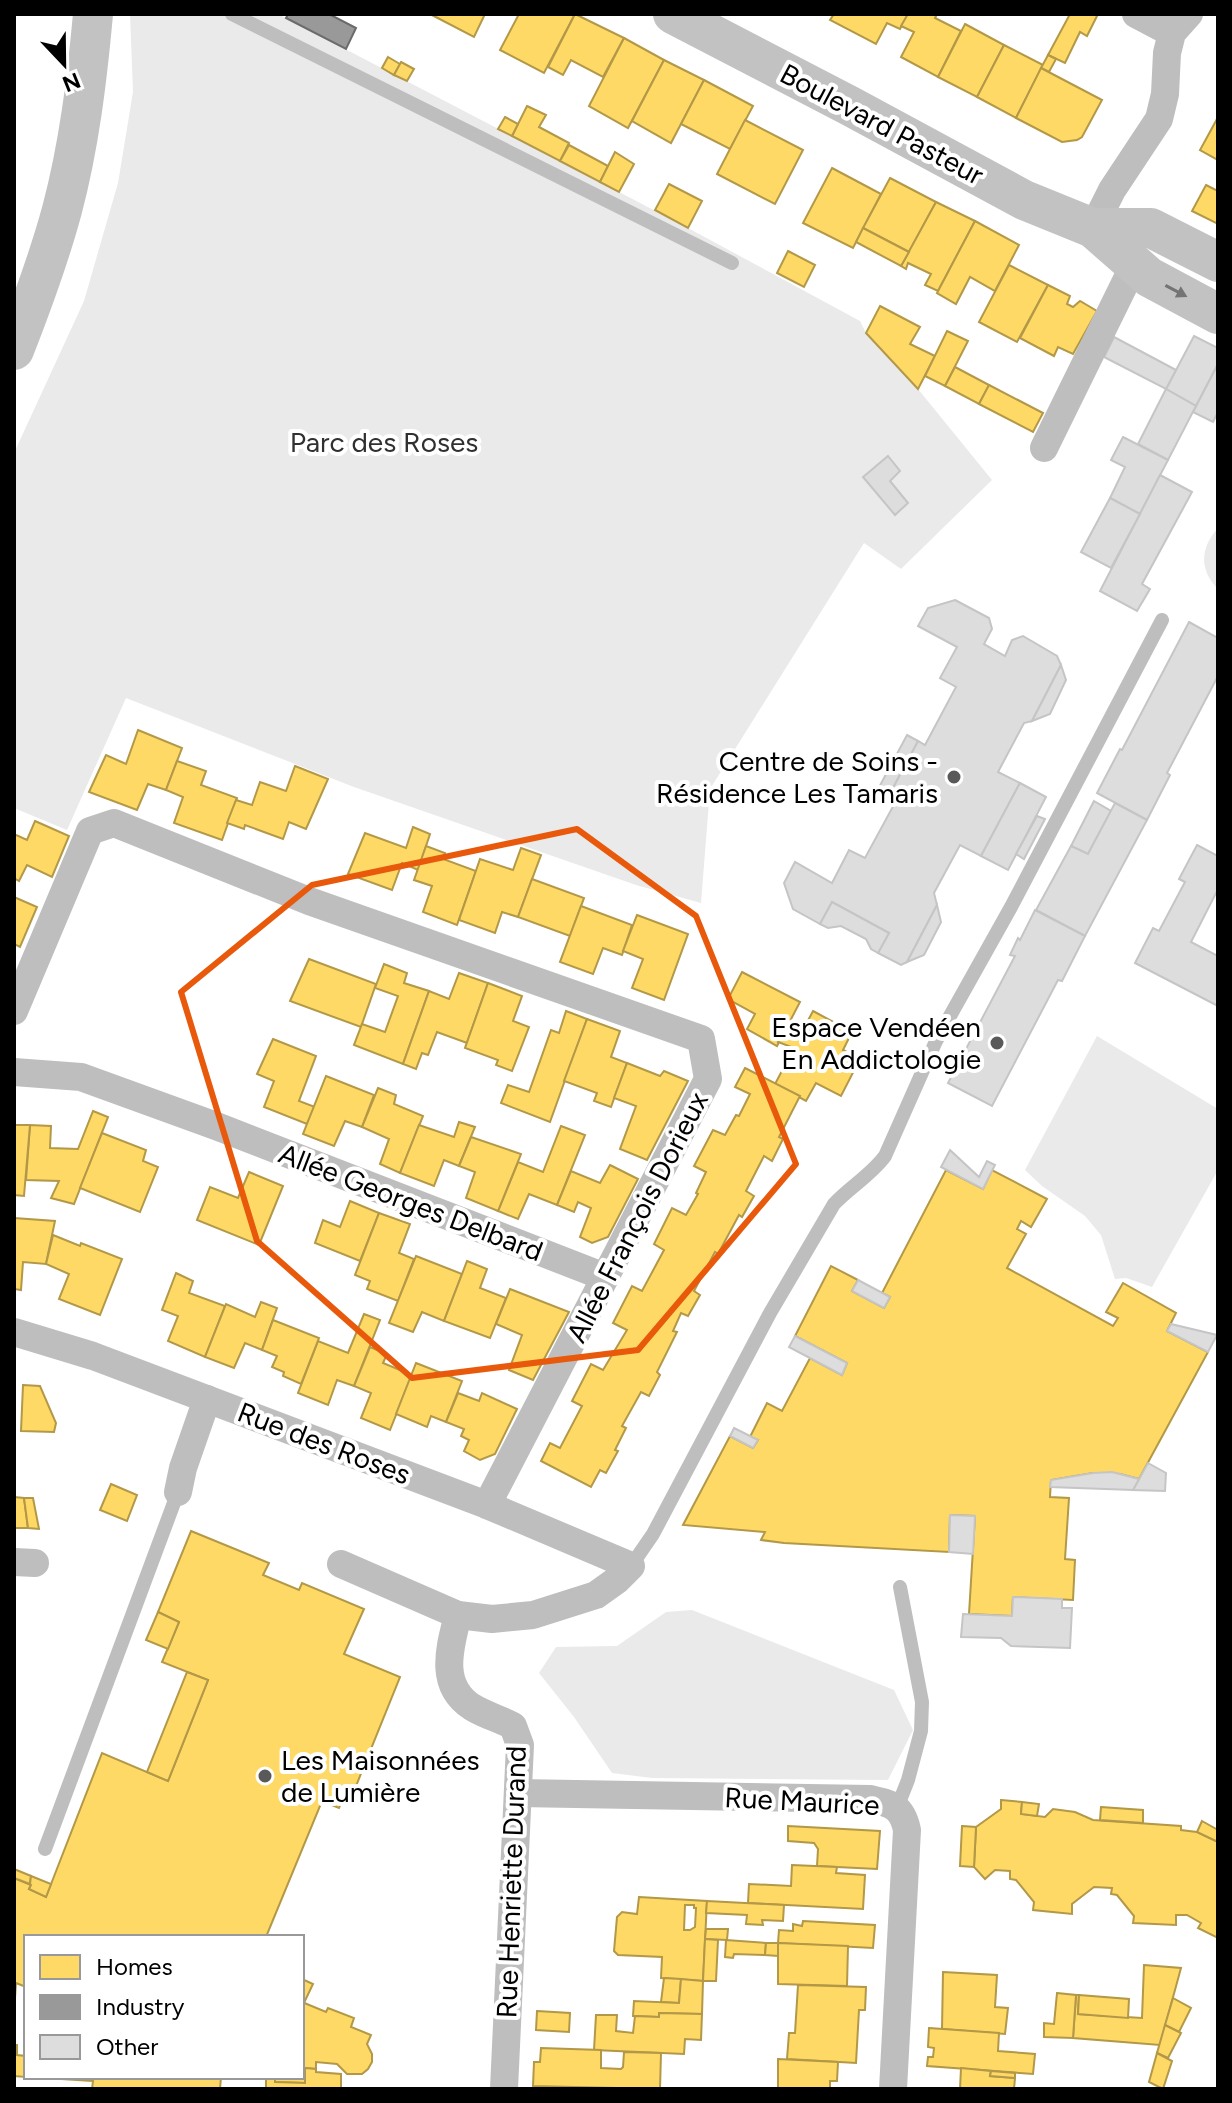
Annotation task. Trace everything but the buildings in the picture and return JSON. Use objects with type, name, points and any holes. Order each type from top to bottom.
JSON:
[{"type":"street","points":[[14,350],[26,286],[62,209],[74,161],[93,14]]},
{"type":"street","name":"Boulevard Pasteur","points":[[673,14],[1024,200],[1093,228],[1149,277],[1218,314]]},
{"type":"street","points":[[1093,228],[1112,190],[1159,119],[1165,94],[1167,53],[1180,24],[1136,14]]},
{"type":"street","name":"Boulevard Pasteur","points":[[1093,228],[1151,228],[1218,262]]},
{"type":"street","points":[[1044,448],[1134,265]]},
{"type":"street","name":"Allée François Dorieux","points":[[14,1011],[90,831],[114,823],[309,901],[701,1039],[708,1079],[487,1505]]},
{"type":"street","name":"Allée Georges Delbard","points":[[14,1072],[81,1077],[605,1277]]},
{"type":"street","name":"Rue des Roses","points":[[14,1332],[93,1356],[487,1505],[631,1566]]},
{"type":"street","points":[[178,1492],[207,1399]]},
{"type":"street","points":[[341,1564],[458,1615],[492,1619],[533,1615],[596,1595],[631,1566]]},
{"type":"street","name":"Rue Henriette Durand","points":[[458,1615],[448,1663],[452,1683],[472,1707],[513,1726],[520,1745],[504,2089]]},
{"type":"street","name":"Rue Maurice","points":[[518,1793],[870,1799],[897,1808],[905,1819],[907,1830],[893,2089]]},
{"type":"lane","points":[[232,14],[732,263]]},
{"type":"lane","points":[[631,1566],[653,1534],[770,1313],[834,1204],[846,1190],[878,1166],[885,1156],[936,1041],[1011,907],[1162,620]]},
{"type":"lane","points":[[45,1849],[178,1492]]},
{"type":"lane","points":[[897,1808],[921,1731],[922,1702],[900,1587]]},
{"type":"highlighted area","points":[[577,829],[696,916],[796,1164],[638,1350],[412,1378],[257,1241],[181,992],[312,885]]},
{"type":"green space","name":"Parc des Roses","points":[[130,14],[278,14],[688,228],[860,321],[866,333],[918,389],[992,480],[901,569],[864,543],[710,789],[701,903],[636,885],[354,787],[126,698],[67,830],[14,808],[14,453],[84,301],[118,183],[133,92]]},
{"type":"green space","points":[[1218,528],[1218,589],[1207,574],[1204,559],[1208,543]]},
{"type":"green space","points":[[1097,1036],[1218,1109],[1218,1170],[1152,1287],[1126,1278],[1115,1279],[1101,1235],[1085,1216],[1025,1170]]},
{"type":"green space","points":[[692,1610],[894,1690],[913,1730],[888,1780],[652,1778],[612,1773],[539,1673],[556,1647],[617,1646],[666,1612]]},
{"type":"place","name":"Centre de Soins - Résidence Les Tamaris","points":[[954,777]]},
{"type":"place","name":"Espace Vendéen En Addictologie","points":[[997,1043]]},
{"type":"place","name":"Les Maisonnées de Lumière","points":[[265,1776]]}]
